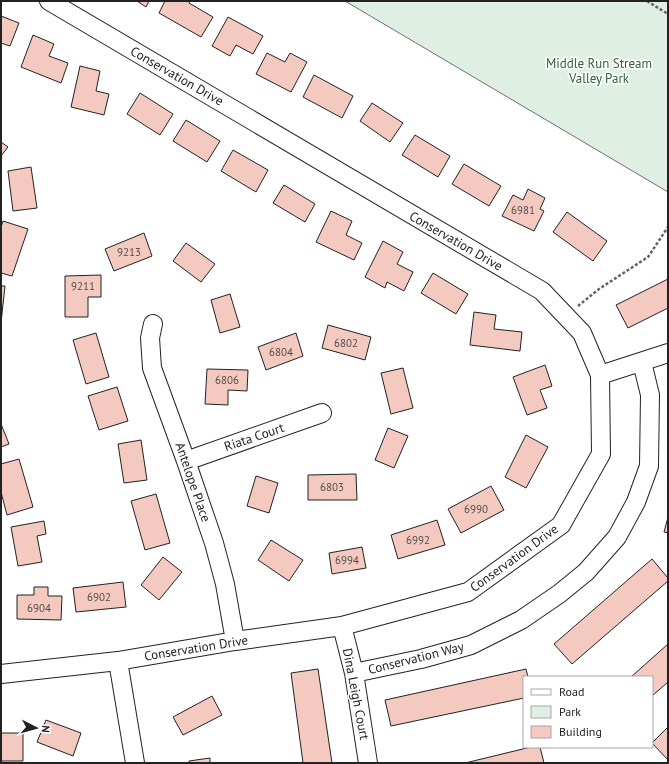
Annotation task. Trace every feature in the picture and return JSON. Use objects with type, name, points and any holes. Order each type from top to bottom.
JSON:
[{"type":"street","name":"Conservation Drive","points":[[1,674],[118,661],[235,641],[342,626],[468,592],[561,525],[601,454],[600,375],[582,334],[542,291],[49,1]]},
{"type":"street","name":"Antelope Place","points":[[153,324],[150,338],[152,368],[214,543],[225,584],[235,641]]},
{"type":"street","points":[[600,375],[668,353]]},
{"type":"street","name":"Conservation Way","points":[[354,673],[421,659],[471,645],[521,620],[559,594],[586,572],[617,538],[636,502],[649,466],[650,395],[642,362]]},
{"type":"street","name":"Riata Court","points":[[186,461],[322,413]]},
{"type":"street","name":"Dina Leigh Court","points":[[342,626],[354,673],[368,763]]},
{"type":"street","points":[[118,661],[135,763]]},
{"type":"path","points":[[647,1],[668,14]]},
{"type":"path","points":[[566,317],[599,289],[648,257],[668,227]]},
{"type":"green space","name":"Middle Run Stream Valley Park","points":[[345,1],[668,1],[668,192]]},
{"type":"building","points":[[137,1],[149,1],[146,7]]},
{"type":"building","points":[[165,1],[190,1],[189,3],[213,17],[201,37],[159,13]]},
{"type":"building","points":[[1,16],[19,23],[10,46],[1,43]]},
{"type":"building","points":[[228,17],[263,36],[253,54],[236,45],[230,56],[212,46]]},
{"type":"building","points":[[33,35],[54,44],[49,56],[68,63],[61,83],[21,67]]},
{"type":"building","points":[[267,53],[285,62],[290,53],[307,62],[291,92],[256,74]]},
{"type":"building","points":[[80,66],[100,71],[96,91],[109,94],[104,115],[71,107]]},
{"type":"building","points":[[314,75],[353,96],[342,118],[303,97]]},
{"type":"building","points":[[140,93],[173,114],[160,135],[127,114]]},
{"type":"building","points":[[372,103],[403,123],[390,142],[360,121]]},
{"type":"building","points":[[186,120],[220,141],[207,162],[173,141]]},
{"type":"building","points":[[415,135],[450,156],[438,177],[402,155]]},
{"type":"building","points":[[1,142],[8,147],[1,156]]},
{"type":"building","points":[[233,150],[268,170],[256,192],[221,171]]},
{"type":"building","points":[[464,164],[501,186],[489,206],[452,184]]},
{"type":"building","points":[[31,167],[37,208],[13,211],[8,171]]},
{"type":"building","points":[[284,185],[315,204],[305,222],[273,203]]},
{"type":"building","points":[[528,189],[545,198],[540,209],[544,211],[534,231],[502,216],[513,195],[523,200]]},
{"type":"building","points":[[331,211],[352,221],[346,235],[362,243],[354,260],[316,242]]},
{"type":"building","points":[[567,212],[607,241],[593,261],[553,232]]},
{"type":"building","points":[[3,221],[28,229],[12,276],[1,273],[1,227]]},
{"type":"building","points":[[144,233],[152,256],[114,271],[105,249]]},
{"type":"building","points":[[383,241],[403,252],[397,264],[413,272],[404,291],[387,282],[385,288],[365,277]]},
{"type":"building","points":[[186,243],[215,264],[201,282],[173,261]]},
{"type":"building","points":[[433,273],[468,294],[456,314],[421,293]]},
{"type":"building","points":[[101,275],[101,297],[88,297],[88,317],[65,317],[65,276]]},
{"type":"building","points":[[668,279],[668,308],[628,328],[616,305]]},
{"type":"building","points":[[1,286],[5,286],[1,323]]},
{"type":"building","points":[[230,294],[240,327],[220,333],[211,300]]},
{"type":"building","points":[[474,312],[496,315],[494,329],[522,332],[520,351],[470,345]]},
{"type":"building","points":[[328,325],[371,337],[365,360],[322,348]]},
{"type":"building","points":[[96,333],[109,377],[86,384],[73,340]]},
{"type":"building","points":[[296,333],[303,356],[266,370],[258,347]]},
{"type":"building","points":[[545,365],[552,386],[540,390],[547,408],[527,415],[513,377]]},
{"type":"building","points":[[403,368],[413,408],[391,414],[381,373]]},
{"type":"building","points":[[207,369],[248,370],[247,391],[228,390],[228,405],[205,404]]},
{"type":"building","points":[[117,387],[128,421],[99,430],[88,396]]},
{"type":"building","points":[[1,424],[9,444],[1,447]]},
{"type":"building","points":[[388,428],[408,436],[394,468],[375,460]]},
{"type":"building","points":[[526,435],[548,447],[526,488],[505,477]]},
{"type":"building","points":[[141,440],[147,480],[124,483],[118,444]]},
{"type":"building","points":[[19,459],[33,507],[7,515],[1,492],[1,464]]},
{"type":"building","points":[[356,474],[357,500],[308,500],[308,475]]},
{"type":"building","points":[[256,476],[278,483],[269,513],[247,506]]},
{"type":"building","points":[[491,486],[504,510],[461,533],[448,509]]},
{"type":"building","points":[[156,494],[170,543],[145,550],[131,501]]},
{"type":"building","points":[[668,517],[668,533],[664,532]]},
{"type":"building","points":[[437,520],[445,545],[398,559],[391,535]]},
{"type":"building","points":[[44,521],[46,534],[37,536],[42,562],[18,566],[11,527]]},
{"type":"building","points":[[271,540],[303,560],[289,581],[258,560]]},
{"type":"building","points":[[362,547],[366,568],[332,574],[329,553]]},
{"type":"building","points":[[163,557],[182,572],[159,600],[141,585]]},
{"type":"building","points":[[652,559],[668,578],[668,581],[572,664],[554,644]]},
{"type":"building","points":[[123,582],[126,607],[76,612],[73,588]]},
{"type":"building","points":[[34,587],[48,587],[48,596],[62,596],[61,620],[17,619],[17,595],[34,595]]},
{"type":"building","points":[[668,644],[668,682],[653,695],[653,676],[632,676]]},
{"type":"building","points":[[318,669],[332,763],[303,763],[291,673]]},
{"type":"building","points":[[526,669],[528,676],[523,676],[523,698],[391,726],[385,700]]},
{"type":"building","points":[[212,696],[222,715],[183,735],[173,717]]},
{"type":"building","points":[[46,720],[81,733],[73,756],[37,742]]},
{"type":"building","points":[[668,727],[668,760],[653,744],[653,742]]},
{"type":"building","points":[[1,733],[23,733],[23,761],[1,761]]},
{"type":"building","points":[[527,748],[540,748],[544,763],[465,763]]},
{"type":"building","points":[[210,758],[210,763],[189,763],[189,761]]}]
